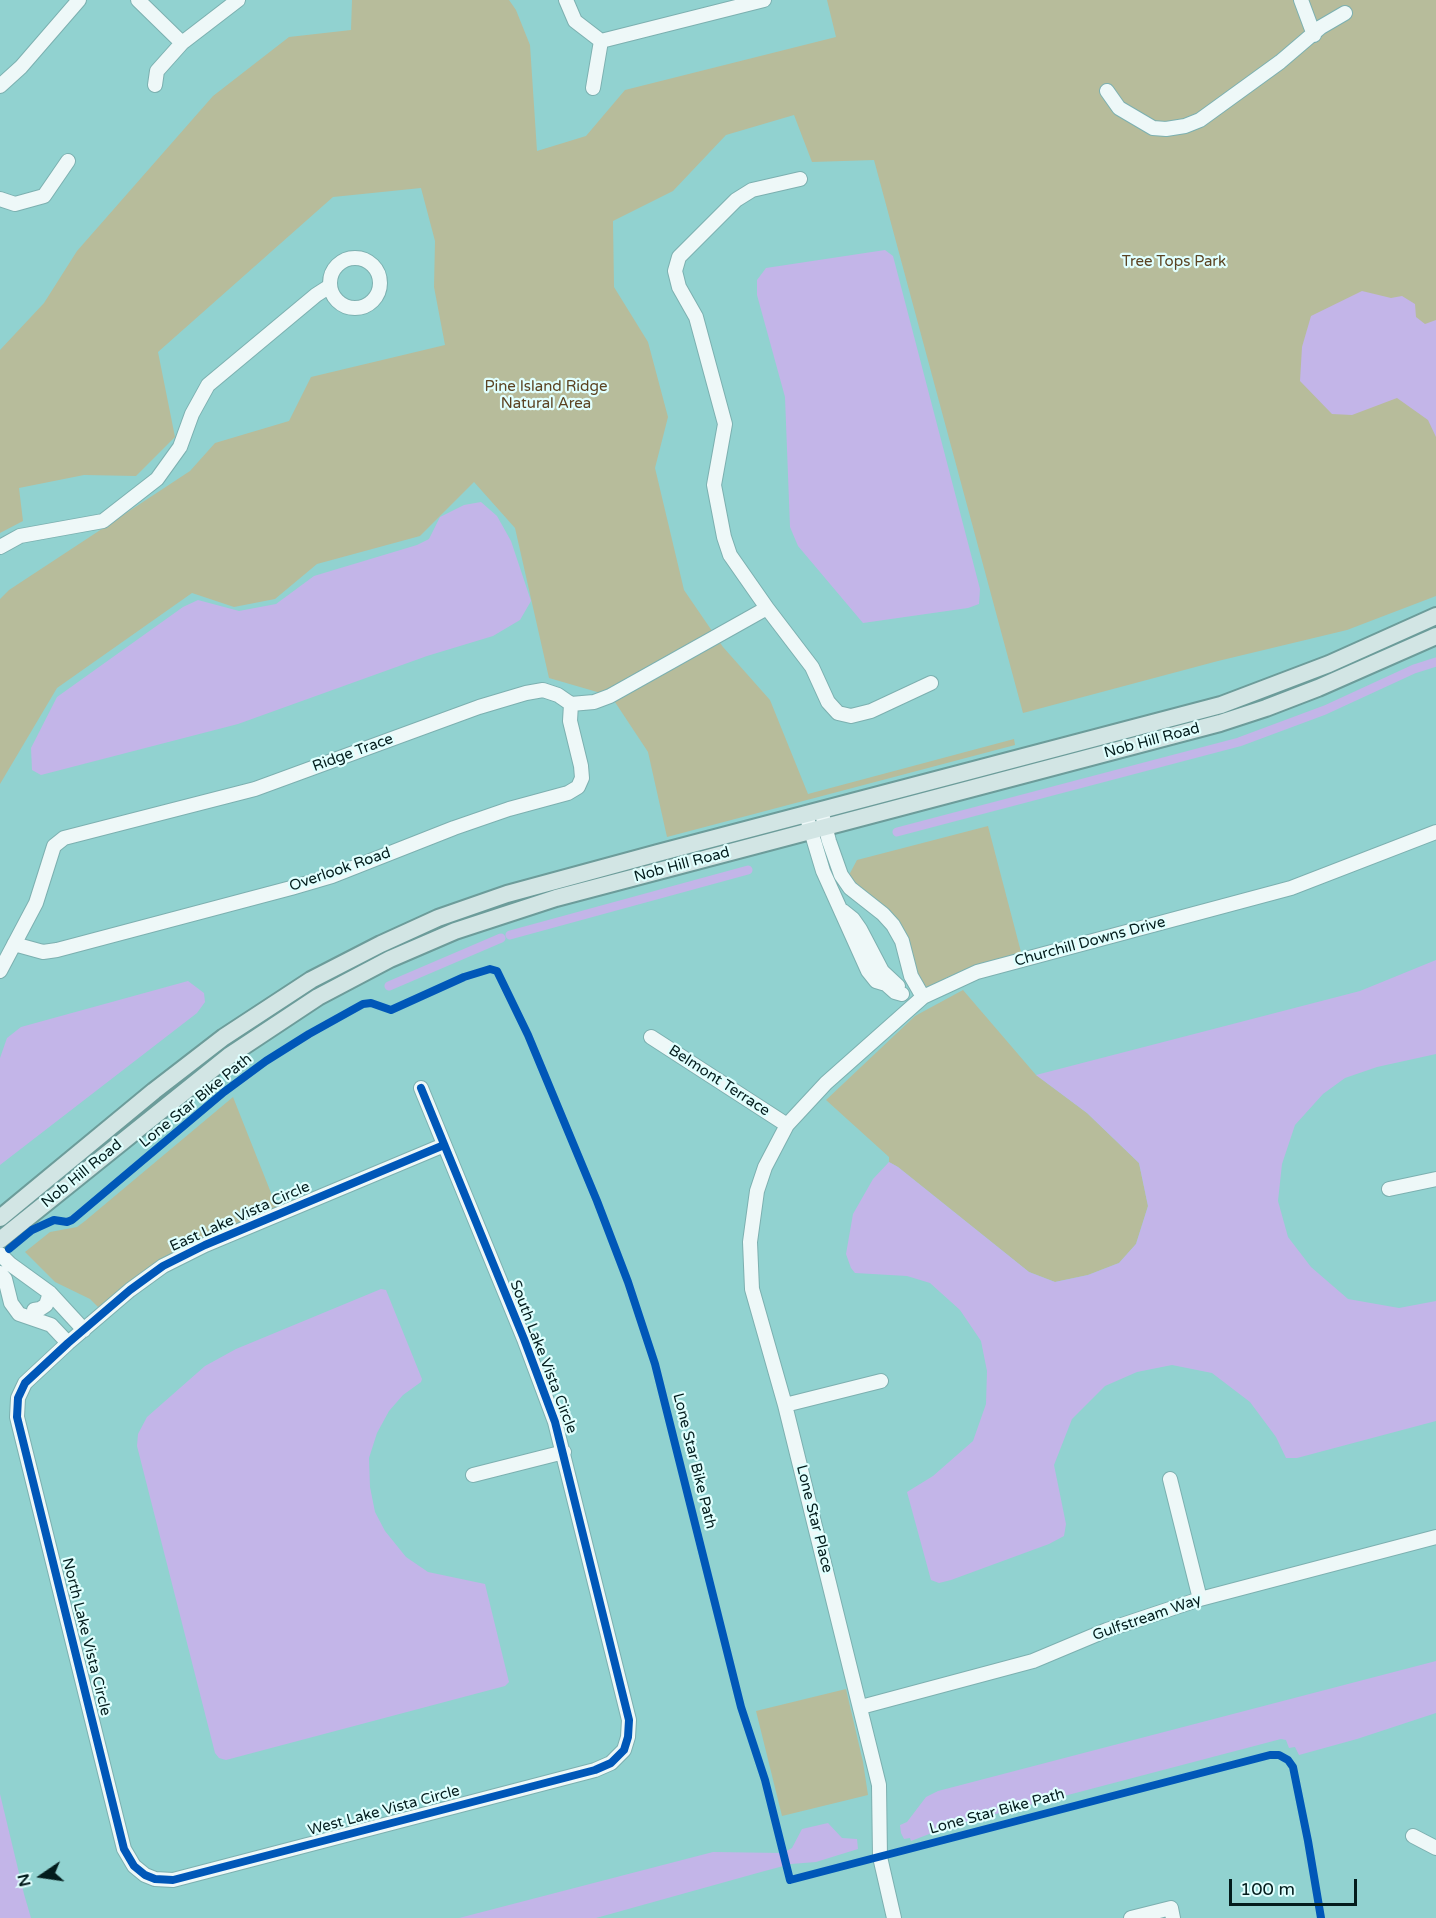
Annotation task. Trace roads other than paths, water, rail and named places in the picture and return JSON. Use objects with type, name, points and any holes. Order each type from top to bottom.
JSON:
[{"type":"main road","name":"Nob Hill Road","points":[[0,1218],[154,1091],[224,1037],[311,980],[438,918],[507,894],[1221,705],[1329,664],[1436,616]]},
{"type":"main road","name":"Nob Hill Road","points":[[0,1240],[229,1056],[318,997],[356,976],[455,931],[556,897],[1220,723],[1308,692],[1436,636]]},
{"type":"street","points":[[0,86],[21,67],[79,0]]},
{"type":"street","points":[[138,0],[182,43]]},
{"type":"street","points":[[155,85],[157,71],[182,43],[238,0]]},
{"type":"street","points":[[566,0],[575,21],[601,41]]},
{"type":"street","points":[[601,41],[764,0]]},
{"type":"street","points":[[1301,0],[1314,35]]},
{"type":"street","points":[[1107,91],[1119,108],[1154,128],[1185,126],[1200,120],[1262,75],[1331,20],[1345,14]]},
{"type":"street","points":[[593,88],[601,41]]},
{"type":"street","points":[[0,199],[15,204],[44,196],[68,161]]},
{"type":"street","points":[[800,179],[752,190],[736,200],[679,257],[675,271],[679,287],[696,317],[725,424],[714,485],[724,537],[730,555],[767,609],[812,667],[828,702],[838,713],[851,716],[871,711],[931,683]]},
{"type":"street","points":[[0,547],[20,536],[103,521],[156,479],[180,447],[192,414],[208,385],[316,295],[330,286]]},
{"type":"street","points":[[571,704],[594,702],[610,696],[767,609]]},
{"type":"street","name":"Ridge Trace","points":[[0,971],[36,903],[54,846],[64,838],[255,789],[479,707],[526,693],[543,690],[558,695],[571,704]]},
{"type":"street","name":"Overlook Road","points":[[14,944],[43,952],[57,950],[291,888],[332,876],[509,809],[568,793],[578,787],[582,778],[570,721],[571,704]]},
{"type":"street","points":[[814,812],[823,871],[868,971],[876,981],[889,981],[901,970],[906,956]]},
{"type":"street","points":[[818,829],[850,888],[883,914],[893,925],[902,941],[911,976],[923,997]]},
{"type":"street","name":"Churchill Downs Drive","points":[[787,1125],[826,1083],[911,1005],[977,972],[1291,888],[1436,832]]},
{"type":"street","points":[[889,981],[895,992],[902,994],[911,1005]]},
{"type":"street","name":"Belmont Terrace","points":[[651,1037],[787,1125]]},
{"type":"street","name":"South Lake Vista Circle","points":[[421,1088],[524,1339],[555,1422],[629,1720],[628,1737],[624,1750]]},
{"type":"street","name":"Lone Star Place","points":[[787,1125],[765,1167],[757,1191],[750,1242],[752,1289],[785,1405],[879,1785],[880,1857],[894,1918]]},
{"type":"street","name":"East Lake Vista Circle","points":[[18,1398],[25,1383],[68,1343],[130,1290],[163,1266],[205,1245],[444,1145]]},
{"type":"street","points":[[1389,1189],[1436,1179]]},
{"type":"street","points":[[0,1254],[10,1264],[51,1293],[84,1330]]},
{"type":"street","points":[[0,1273],[27,1307],[51,1321],[51,1325],[68,1343]]},
{"type":"street","points":[[51,1293],[46,1305],[27,1307],[19,1314],[51,1325]]},
{"type":"street","points":[[785,1405],[881,1381]]},
{"type":"street","name":"North Lake Vista Circle","points":[[18,1398],[17,1417],[124,1849],[134,1866],[146,1875]]},
{"type":"street","points":[[473,1475],[564,1452]]},
{"type":"street","points":[[1170,1479],[1200,1599]]},
{"type":"street","name":"Gulfstream Way","points":[[861,1707],[1033,1661],[1107,1630],[1200,1599],[1436,1537]]},
{"type":"street","name":"West Lake Vista Circle","points":[[146,1875],[155,1879],[173,1880],[572,1776],[611,1763],[624,1750]]},
{"type":"street","points":[[1413,1836],[1436,1848]]},
{"type":"street","points":[[1131,1918],[1172,1913]]},
{"type":"waterway","points":[[897,832],[1239,742],[1325,710],[1414,669],[1436,662]]},
{"type":"waterway","points":[[510,935],[748,870]]},
{"type":"waterway","points":[[389,986],[501,938]]},
{"type":"park label","name":"Tree Tops Park","points":[[1174,262]]},
{"type":"park label","name":"Pine Island Ridge Natural Area","points":[[546,396]]}]
